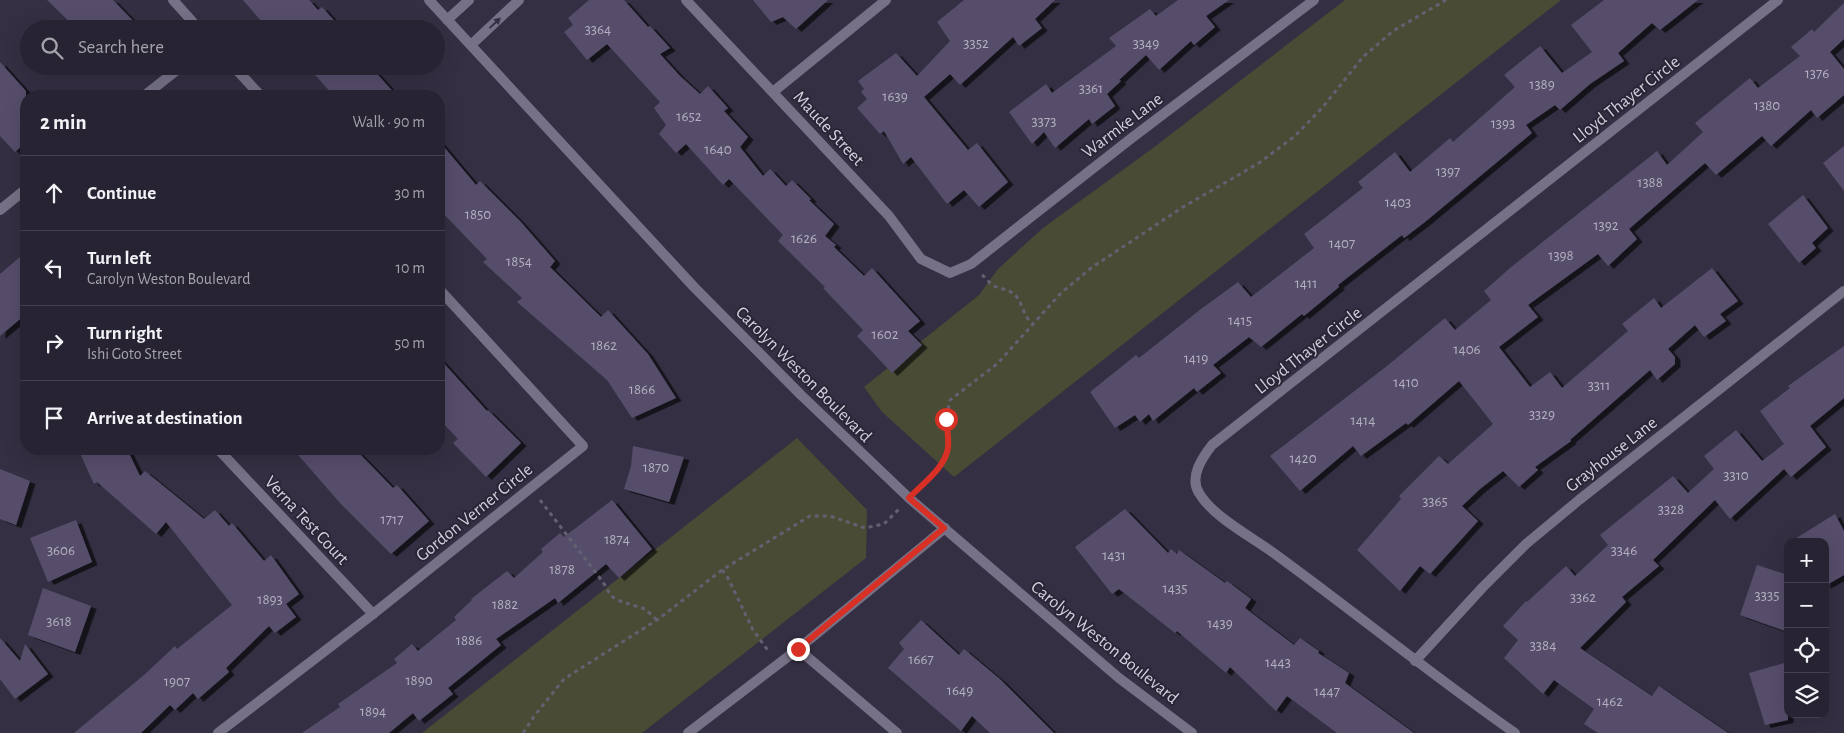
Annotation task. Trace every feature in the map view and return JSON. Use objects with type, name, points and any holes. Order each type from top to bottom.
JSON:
[{"type":"street","points":[[173,0],[191,20]]},
{"type":"street","name":"Carolyn Weston Boulevard","points":[[429,0],[694,287],[801,395],[909,498],[1119,678],[1192,733]]},
{"type":"street","points":[[447,20],[469,0]]},
{"type":"street","points":[[470,45],[519,0]]},
{"type":"street","name":"Maude Street","points":[[686,0],[889,216],[921,259],[950,273]]},
{"type":"street","points":[[773,92],[886,0]]},
{"type":"street","name":"Warmke Lane","points":[[950,273],[971,264],[1133,137],[1314,0]]},
{"type":"street","name":"Lloyd Thayer Circle","points":[[1515,733],[1415,661],[1275,554],[1210,508],[1198,493],[1196,485],[1200,461],[1212,445],[1778,0]]},
{"type":"street","points":[[152,90],[171,75]]},
{"type":"street","points":[[241,75],[255,90]]},
{"type":"street","points":[[0,210],[20,194]]},
{"type":"street","name":"Grayhouse Lane","points":[[1415,661],[1482,588],[1526,544],[1844,291]]},
{"type":"street","name":"Gordon Verner Circle","points":[[218,733],[372,614],[583,446],[445,296]]},
{"type":"street","name":"Verna Test Court","points":[[224,455],[372,614]]},
{"type":"street","points":[[688,733],[798,649],[944,528]]},
{"type":"street","points":[[798,649],[897,733]]},
{"type":"path","points":[[523,733],[564,679],[657,620],[722,570],[810,516],[830,516],[865,528],[884,524],[934,473],[944,460],[948,448],[946,419],[950,400],[997,364],[1060,293],[1091,268],[1183,207],[1259,163],[1295,136],[1322,108],[1363,57],[1393,31],[1446,0]]},
{"type":"path","points":[[971,264],[994,286],[1007,289],[1016,296],[1027,320],[1032,324]]},
{"type":"path","points":[[530,488],[603,582],[610,596],[645,609],[657,620]]},
{"type":"path","points":[[722,570],[728,578],[753,630],[779,664]]},
{"type":"green space","points":[[1345,0],[1561,0],[954,477],[882,412],[864,387],[979,295],[998,269],[1043,228],[1153,148]]},
{"type":"green space","points":[[797,438],[867,510],[866,558],[642,733],[422,733]]},
{"type":"building","points":[[47,0],[113,0],[132,20],[68,20]]},
{"type":"building","points":[[243,0],[309,0],[318,10],[322,7],[334,20],[260,20]]},
{"type":"building","points":[[589,0],[624,0],[670,48],[660,54],[680,76],[700,94],[708,86],[728,108],[724,111],[748,137],[740,147],[763,176],[770,169],[786,186],[792,180],[811,199],[809,200],[834,224],[825,236],[836,245],[834,247],[864,276],[872,268],[920,321],[908,331],[922,345],[892,373],[857,336],[863,330],[823,288],[825,287],[778,241],[783,235],[729,179],[723,185],[686,144],[676,153],[659,134],[666,125],[654,108],[660,102],[607,44],[587,60],[564,32],[573,25],[568,18]]},
{"type":"building","points":[[753,0],[828,0],[796,29],[783,17],[771,22]]},
{"type":"building","points":[[964,0],[1055,0],[1035,19],[1042,28],[1019,46],[1013,37],[960,85],[950,74],[924,97],[968,150],[977,143],[1008,182],[979,207],[964,190],[947,204],[911,157],[903,164],[884,131],[880,134],[857,108],[867,99],[861,92],[864,89],[858,81],[896,53],[917,76],[950,41],[937,22]]},
{"type":"building","points":[[1178,0],[1229,0],[1206,16],[1215,27],[1194,45],[1191,41],[1159,70],[1146,55],[1107,94],[1115,106],[1092,124],[1089,119],[1055,148],[1044,132],[1032,144],[1009,112],[1046,84],[1052,93],[1116,46],[1109,38],[1150,9],[1156,16]]},
{"type":"building","points":[[1604,0],[1698,0],[1660,30],[1652,23],[1618,53],[1624,61],[1590,84],[1560,110],[1555,105],[1526,125],[1532,133],[1425,222],[1404,238],[1402,235],[1338,285],[1339,287],[1304,316],[1302,314],[1261,347],[1249,337],[1213,365],[1221,373],[1197,392],[1194,388],[1153,421],[1149,414],[1140,422],[1135,415],[1115,428],[1090,392],[1136,355],[1139,358],[1238,282],[1251,297],[1314,248],[1304,234],[1363,188],[1358,182],[1395,152],[1410,172],[1450,138],[1453,142],[1515,87],[1504,75],[1540,46],[1562,73],[1592,52],[1571,25]]},
{"type":"building","points":[[1844,3],[1844,39],[1830,52],[1844,69],[1844,95],[1817,118],[1811,110],[1771,146],[1762,136],[1716,175],[1705,163],[1629,229],[1637,239],[1608,266],[1598,254],[1528,305],[1538,317],[1499,347],[1530,387],[1550,372],[1562,388],[1628,331],[1622,324],[1654,298],[1661,308],[1712,268],[1738,301],[1720,314],[1726,321],[1704,337],[1695,325],[1668,349],[1675,357],[1675,364],[1657,380],[1650,370],[1571,441],[1535,467],[1538,470],[1519,487],[1503,471],[1480,489],[1462,506],[1478,521],[1430,574],[1420,566],[1400,591],[1357,550],[1401,499],[1399,496],[1439,456],[1448,464],[1493,424],[1459,381],[1408,425],[1406,423],[1361,456],[1353,446],[1300,491],[1270,456],[1387,366],[1445,318],[1455,330],[1491,300],[1484,291],[1510,268],[1657,151],[1667,165],[1703,132],[1695,123],[1750,78],[1758,88],[1800,56],[1791,47],[1812,29],[1814,32]]},
{"type":"building","points":[[0,62],[25,90],[20,90],[20,147],[15,152],[0,136]]},
{"type":"building","points":[[315,75],[378,75],[392,90],[329,90]]},
{"type":"building","points":[[1844,146],[1844,191],[1823,163]]},
{"type":"building","points":[[445,148],[476,185],[480,181],[520,221],[555,261],[550,267],[601,317],[608,310],[648,354],[676,398],[632,418],[607,380],[517,302],[522,298],[483,262],[487,259],[445,215]]},
{"type":"building","points":[[1803,195],[1828,228],[1812,243],[1816,248],[1799,263],[1768,224]]},
{"type":"building","points":[[20,257],[20,319],[0,336],[0,274]]},
{"type":"building","points":[[1844,346],[1844,398],[1810,426],[1826,447],[1791,477],[1784,469],[1730,519],[1715,500],[1653,560],[1659,566],[1622,597],[1626,602],[1580,648],[1652,696],[1659,686],[1728,733],[1598,733],[1584,724],[1594,709],[1554,680],[1543,694],[1504,658],[1518,640],[1503,626],[1526,601],[1566,566],[1575,576],[1608,545],[1600,535],[1673,476],[1688,493],[1714,469],[1704,456],[1736,430],[1762,461],[1784,444],[1760,411],[1790,388],[1788,386]]},
{"type":"building","points":[[445,365],[487,411],[521,443],[486,477],[453,443],[458,439],[445,425]]},
{"type":"building","points":[[633,446],[684,457],[669,502],[624,489],[631,466]]},
{"type":"building","points":[[81,455],[130,455],[140,476],[145,471],[204,519],[215,510],[229,526],[232,523],[264,561],[271,555],[299,594],[286,604],[296,617],[275,633],[269,626],[226,668],[229,672],[198,699],[193,693],[175,710],[170,705],[141,733],[74,733],[144,675],[175,646],[177,649],[232,605],[166,522],[156,534],[97,482],[94,484]]},
{"type":"building","points":[[298,455],[361,455],[393,488],[397,485],[429,521],[391,554],[340,503]]},
{"type":"building","points":[[0,469],[30,481],[16,525],[0,519]]},
{"type":"building","points":[[612,500],[652,549],[619,578],[606,564],[558,603],[555,598],[496,639],[501,645],[448,688],[453,694],[419,721],[413,713],[389,733],[302,733],[340,707],[338,704],[397,663],[394,659],[412,644],[418,651],[456,620],[454,617],[471,599],[507,571],[514,578],[543,552],[541,549],[560,533],[564,537]]},
{"type":"building","points":[[1125,509],[1168,553],[1171,549],[1177,554],[1179,550],[1225,583],[1227,581],[1251,599],[1245,608],[1294,645],[1300,638],[1319,651],[1318,653],[1349,673],[1345,683],[1414,733],[1337,733],[1287,696],[1276,711],[1230,667],[1226,673],[1177,631],[1175,633],[1119,589],[1112,594],[1075,547]]},
{"type":"building","points":[[1835,514],[1844,531],[1844,575],[1829,584],[1829,538],[1796,538]]},
{"type":"building","points":[[76,520],[92,562],[48,582],[30,538]]},
{"type":"building","points":[[1757,565],[1784,574],[1784,631],[1740,615]]},
{"type":"building","points":[[43,588],[91,606],[75,652],[28,635]]},
{"type":"building","points":[[921,620],[959,655],[964,649],[1001,680],[1054,733],[990,733],[972,716],[961,731],[888,668],[904,649],[899,643]]},
{"type":"building","points":[[0,638],[20,661],[25,644],[48,674],[15,699],[0,679]]},
{"type":"building","points":[[1784,663],[1784,718],[1788,718],[1788,720],[1765,725],[1749,673]]},
{"type":"route","points":[[798,649],[944,528],[909,498],[944,460],[948,448],[946,419]]}]
